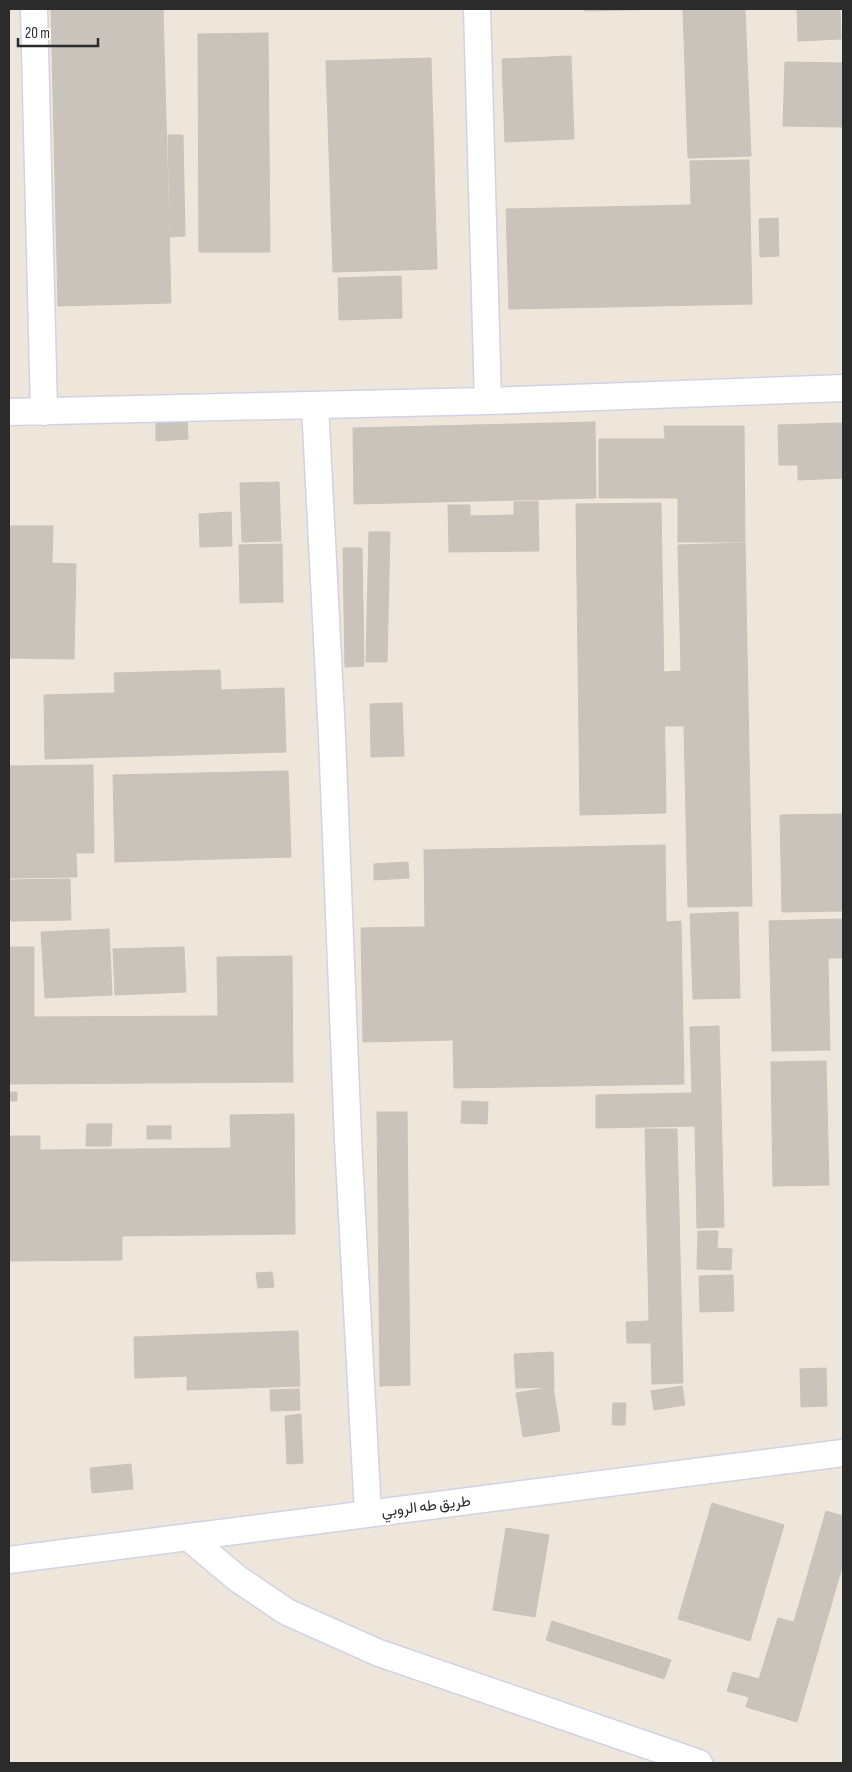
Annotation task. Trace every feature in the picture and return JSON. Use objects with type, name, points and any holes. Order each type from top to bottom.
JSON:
[{"type":"street","points":[[34,9],[44,412]]},
{"type":"street","points":[[477,9],[488,401]]},
{"type":"street","points":[[9,412],[488,401],[843,388]]},
{"type":"street","points":[[314,405],[332,736],[348,1140],[368,1514]]},
{"type":"street","name":"طريق طه الروبي","points":[[9,1560],[843,1453]]},
{"type":"street","points":[[188,1537],[238,1579],[287,1612],[304,1620],[379,1653],[699,1763]]},
{"type":"building","points":[[51,9],[163,9],[171,303],[58,306]]},
{"type":"building","points":[[584,9],[669,9],[584,11]]},
{"type":"building","points":[[683,9],[745,9],[751,156],[688,158]]},
{"type":"building","points":[[797,9],[840,9],[841,39],[798,41]]},
{"type":"building","points":[[268,33],[270,252],[199,252],[198,34]]},
{"type":"building","points":[[571,56],[574,139],[505,142],[502,59]]},
{"type":"building","points":[[431,58],[437,269],[333,272],[326,61]]},
{"type":"building","points":[[785,62],[843,63],[843,127],[783,126]]},
{"type":"building","points":[[168,135],[183,135],[185,236],[170,237]]},
{"type":"building","points":[[749,160],[752,304],[509,309],[506,209],[691,205],[690,161]]},
{"type":"building","points":[[778,218],[779,256],[760,257],[759,219]]},
{"type":"building","points":[[401,276],[402,318],[339,320],[338,278]]},
{"type":"building","points":[[187,418],[188,439],[156,441],[156,420]]},
{"type":"building","points":[[595,422],[596,498],[354,504],[353,428]]},
{"type":"building","points":[[843,423],[843,478],[798,480],[798,465],[779,465],[778,425]]},
{"type":"building","points":[[664,426],[744,426],[745,542],[678,542],[678,498],[599,498],[599,439],[665,439]]},
{"type":"building","points":[[279,482],[281,541],[242,542],[240,483]]},
{"type":"building","points":[[538,501],[539,551],[449,552],[448,505],[470,505],[470,516],[514,515],[514,502]]},
{"type":"building","points":[[661,503],[666,813],[580,815],[576,504]]},
{"type":"building","points":[[231,512],[232,546],[200,547],[199,514]]},
{"type":"building","points":[[9,526],[53,526],[52,563],[76,564],[74,659],[9,658]]},
{"type":"building","points":[[369,532],[390,532],[387,662],[366,662]]},
{"type":"building","points":[[745,543],[752,906],[688,907],[684,726],[665,726],[664,672],[681,671],[678,545]]},
{"type":"building","points":[[282,544],[283,602],[240,603],[239,545]]},
{"type":"building","points":[[343,548],[362,548],[364,666],[345,667]]},
{"type":"building","points":[[220,670],[221,690],[284,688],[286,752],[45,759],[44,695],[115,693],[114,673]]},
{"type":"building","points":[[402,703],[404,756],[371,757],[370,704]]},
{"type":"building","points":[[93,765],[94,853],[76,853],[77,877],[10,878],[10,766]]},
{"type":"building","points":[[288,771],[291,857],[115,862],[113,775]]},
{"type":"building","points":[[843,814],[843,911],[782,912],[780,815]]},
{"type":"building","points":[[665,845],[666,922],[681,921],[684,1084],[454,1088],[453,1040],[363,1042],[361,928],[425,927],[424,850]]},
{"type":"building","points":[[408,862],[409,878],[374,880],[374,864]]},
{"type":"building","points":[[70,879],[71,920],[9,921],[9,880]]},
{"type":"building","points":[[738,912],[740,998],[693,999],[690,914]]},
{"type":"building","points":[[843,919],[843,958],[828,958],[830,1050],[772,1051],[769,921]]},
{"type":"building","points":[[109,929],[112,995],[45,998],[41,932]]},
{"type":"building","points":[[9,947],[34,947],[34,1017],[218,1016],[217,957],[292,956],[293,1082],[9,1084]]},
{"type":"building","points":[[184,947],[186,992],[115,995],[113,949]]},
{"type":"building","points":[[719,1026],[724,1227],[697,1228],[695,1126],[596,1128],[596,1095],[692,1093],[690,1027]]},
{"type":"building","points":[[826,1061],[829,1185],[773,1186],[771,1062]]},
{"type":"building","points":[[9,1092],[17,1092],[17,1101],[9,1101]]},
{"type":"building","points":[[462,1101],[488,1102],[487,1124],[461,1123]]},
{"type":"building","points":[[377,1112],[407,1112],[410,1385],[380,1386]]},
{"type":"building","points":[[294,1114],[295,1234],[122,1236],[122,1260],[9,1261],[9,1136],[40,1136],[40,1150],[231,1148],[230,1115]]},
{"type":"building","points":[[87,1124],[112,1124],[111,1146],[86,1146]]},
{"type":"building","points":[[147,1126],[171,1126],[171,1139],[147,1139]]},
{"type":"building","points":[[645,1129],[677,1129],[683,1383],[652,1384],[651,1343],[627,1343],[626,1322],[649,1321]]},
{"type":"building","points":[[698,1231],[718,1231],[717,1248],[732,1249],[731,1270],[697,1269]]},
{"type":"building","points":[[272,1272],[274,1287],[258,1288],[256,1273]]},
{"type":"building","points":[[733,1275],[734,1311],[700,1312],[699,1276]]},
{"type":"building","points":[[298,1331],[300,1386],[187,1390],[187,1376],[135,1378],[134,1337]]},
{"type":"building","points":[[553,1352],[554,1387],[516,1388],[514,1354]]},
{"type":"building","points":[[826,1368],[827,1406],[801,1407],[800,1369]]},
{"type":"building","points":[[682,1386],[685,1405],[654,1410],[651,1391]]},
{"type":"building","points":[[553,1387],[560,1431],[523,1437],[516,1393]]},
{"type":"building","points":[[299,1389],[300,1410],[271,1411],[270,1390]]},
{"type":"building","points":[[613,1403],[626,1403],[625,1425],[612,1425]]},
{"type":"building","points":[[301,1414],[303,1463],[287,1464],[285,1416]]},
{"type":"building","points":[[131,1464],[133,1489],[92,1493],[90,1468]]},
{"type":"building","points":[[712,1503],[784,1525],[750,1641],[678,1619]]},
{"type":"building","points":[[826,1511],[843,1516],[843,1564],[797,1722],[746,1707],[749,1697],[727,1691],[733,1672],[759,1679],[778,1618],[794,1622]]},
{"type":"building","points":[[506,1528],[549,1535],[535,1617],[493,1610]]},
{"type":"building","points":[[552,1621],[671,1660],[664,1679],[546,1640]]}]
